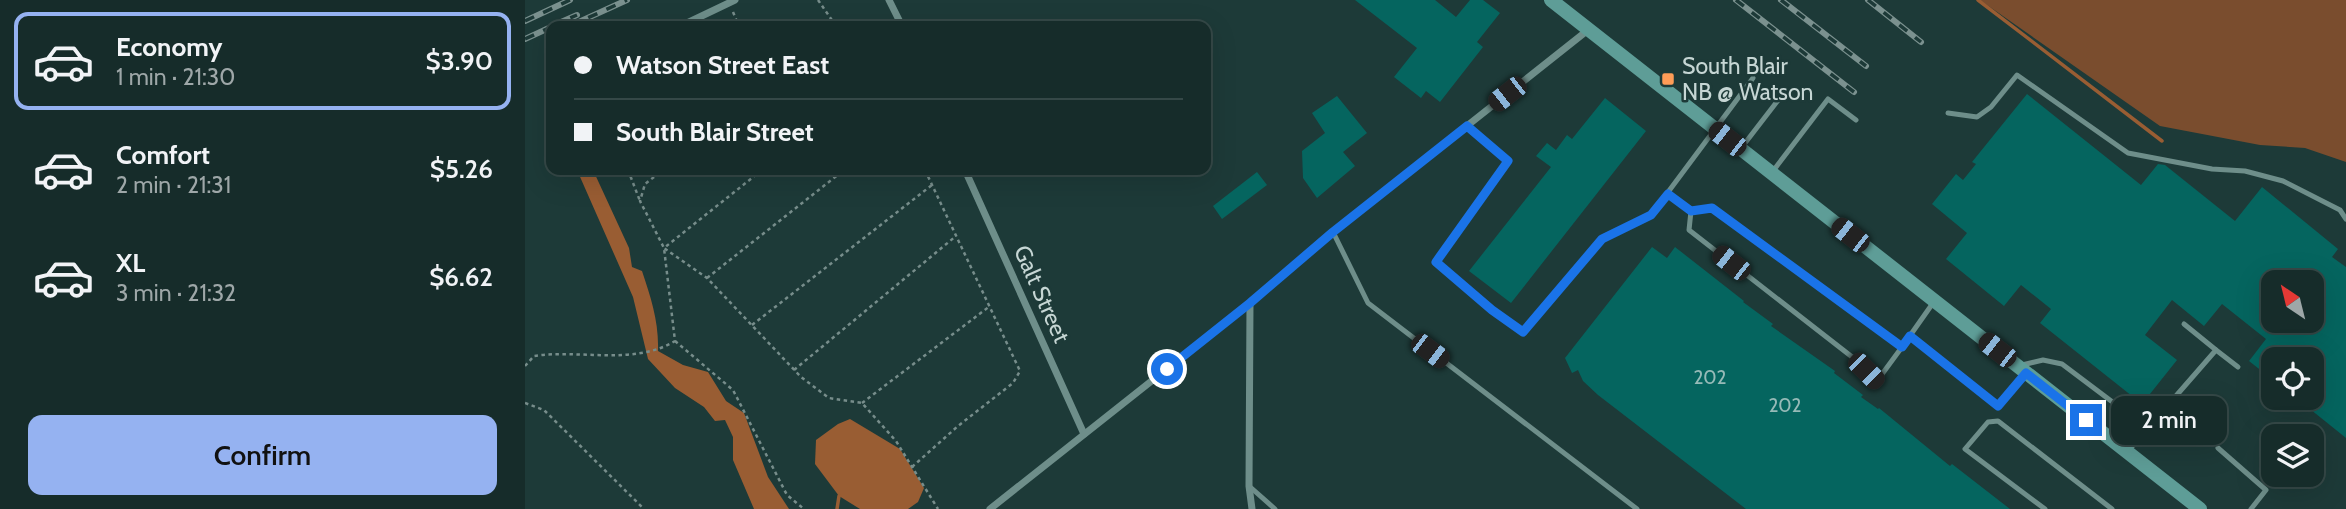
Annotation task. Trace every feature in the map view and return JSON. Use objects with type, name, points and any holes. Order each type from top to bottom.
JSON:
[{"type":"street","points":[[889,0],[900,21]]},
{"type":"street","points":[[1551,0],[2200,509]]},
{"type":"street","points":[[691,21],[732,1]]},
{"type":"street","points":[[990,509],[1588,30]]},
{"type":"street","name":"Galt Street","points":[[967,175],[1084,434]]},
{"type":"street","points":[[1250,303],[1249,486],[1252,509]]},
{"type":"lane","points":[[1948,113],[1977,117],[1991,107],[2017,75],[2128,153],[2212,169],[2245,171],[2283,181],[2340,210],[2346,219]]},
{"type":"lane","points":[[1467,126],[1508,161],[1436,262],[1492,310],[1523,332],[1602,239],[1651,215],[1753,78]]},
{"type":"lane","points":[[1740,149],[1779,99]]},
{"type":"lane","points":[[1771,173],[1828,99],[1856,120]]},
{"type":"lane","points":[[1668,194],[1691,211],[1712,208],[1902,347]]},
{"type":"lane","points":[[1691,211],[1689,230],[1856,360],[1877,381],[1934,301]]},
{"type":"lane","points":[[1333,232],[1369,303],[1637,509]]},
{"type":"lane","points":[[2184,324],[2238,367]]},
{"type":"lane","points":[[1910,336],[1998,406]]},
{"type":"lane","points":[[2127,452],[2216,350]]},
{"type":"lane","points":[[1998,421],[1998,406],[2022,369],[2043,360],[2061,364],[2147,428]]},
{"type":"lane","points":[[2045,509],[1965,449],[1988,422],[1998,421],[2112,509]]},
{"type":"lane","points":[[2218,448],[2266,490],[2251,509]]},
{"type":"lane","points":[[1249,486],[1275,509]]},
{"type":"path","points":[[818,0],[833,21]]},
{"type":"path","points":[[732,1],[738,21]]},
{"type":"path","points":[[630,175],[664,248],[675,341],[733,390],[787,495],[804,509]]},
{"type":"path","points":[[640,201],[645,184],[657,175]]},
{"type":"path","points":[[664,248],[756,175]]},
{"type":"path","points":[[707,278],[838,175]]},
{"type":"path","points":[[912,467],[958,426],[1013,383],[1020,371],[927,175]]},
{"type":"path","points":[[752,325],[932,185]]},
{"type":"path","points":[[794,370],[956,236]]},
{"type":"path","points":[[664,248],[707,278],[794,370],[829,398],[862,403],[896,440],[938,509]]},
{"type":"path","points":[[862,403],[990,306]]},
{"type":"path","points":[[525,366],[534,356],[556,352],[618,356],[665,347],[675,341]]},
{"type":"path","points":[[525,403],[544,410],[644,509]]},
{"type":"shaded area","points":[[1980,0],[2346,0],[2346,162],[2305,148],[2260,145],[2160,126]]},
{"type":"shaded area","points":[[579,175],[595,175],[629,248],[632,267],[642,271],[656,320],[658,351],[683,365],[708,372],[726,401],[744,413],[768,477],[789,509],[754,509],[733,460],[733,437],[725,420],[715,421],[704,407],[675,388],[648,359],[633,297]]},
{"type":"shaded area","points":[[850,419],[900,449],[924,488],[918,502],[908,509],[860,509],[839,496],[815,464],[816,440]]},
{"type":"building","points":[[1355,0],[1435,0],[1456,17],[1470,0],[1483,0],[1500,13],[1477,42],[1483,47],[1440,102],[1426,91],[1421,98],[1394,77],[1417,48]]},
{"type":"building","points":[[2027,94],[2141,185],[2158,164],[2165,165],[2235,221],[2262,187],[2338,249],[2332,257],[2346,267],[2346,438],[2311,410],[2324,410],[2324,347],[2261,347],[2261,370],[2249,361],[2266,339],[2222,304],[2204,326],[2172,300],[2145,335],[2177,360],[2142,404],[2040,323],[2051,309],[2021,285],[2004,306],[1946,259],[1967,233],[1932,204],[1956,174],[1963,180],[1976,164],[1972,162]]},
{"type":"building","points":[[1337,96],[1367,133],[1343,152],[1355,166],[1317,198],[1303,178],[1302,151],[1325,133],[1312,113]]},
{"type":"building","points":[[1605,98],[1646,131],[1511,303],[1469,271],[1551,167],[1536,156],[1547,143],[1556,150],[1567,135],[1572,139]]},
{"type":"building","points":[[1257,172],[1267,185],[1222,219],[1213,206]]},
{"type":"building","points":[[1652,247],[1667,258],[1675,247],[1773,324],[1771,326],[1835,371],[1834,373],[1863,395],[1861,397],[2010,509],[1746,509],[1598,395],[1583,381],[1578,370],[1572,373],[1565,358]]},
{"type":"waterway","points":[[1978,0],[2162,141]]},
{"type":"waterway","points":[[837,509],[839,496]]},
{"type":"railway","points":[[525,21],[570,0]]},
{"type":"railway","points":[[581,21],[627,0]]},
{"type":"railway","points":[[1736,0],[1854,92]]},
{"type":"railway","points":[[1781,0],[1866,66]]},
{"type":"railway","points":[[1868,0],[1921,42]]},
{"type":"railway","points":[[563,21],[577,15]]},
{"type":"railway","points":[[525,39],[546,29]]},
{"type":"place","name":"South Blair NB @ Watson","points":[[1668,79]]},
{"type":"route","points":[[1167,369],[1467,126],[1508,161],[1436,262],[1492,310],[1523,332],[1602,239],[1651,215],[1668,194],[1691,211],[1712,208],[1902,347],[1910,336],[1998,406],[2026,373],[2086,420]]}]
